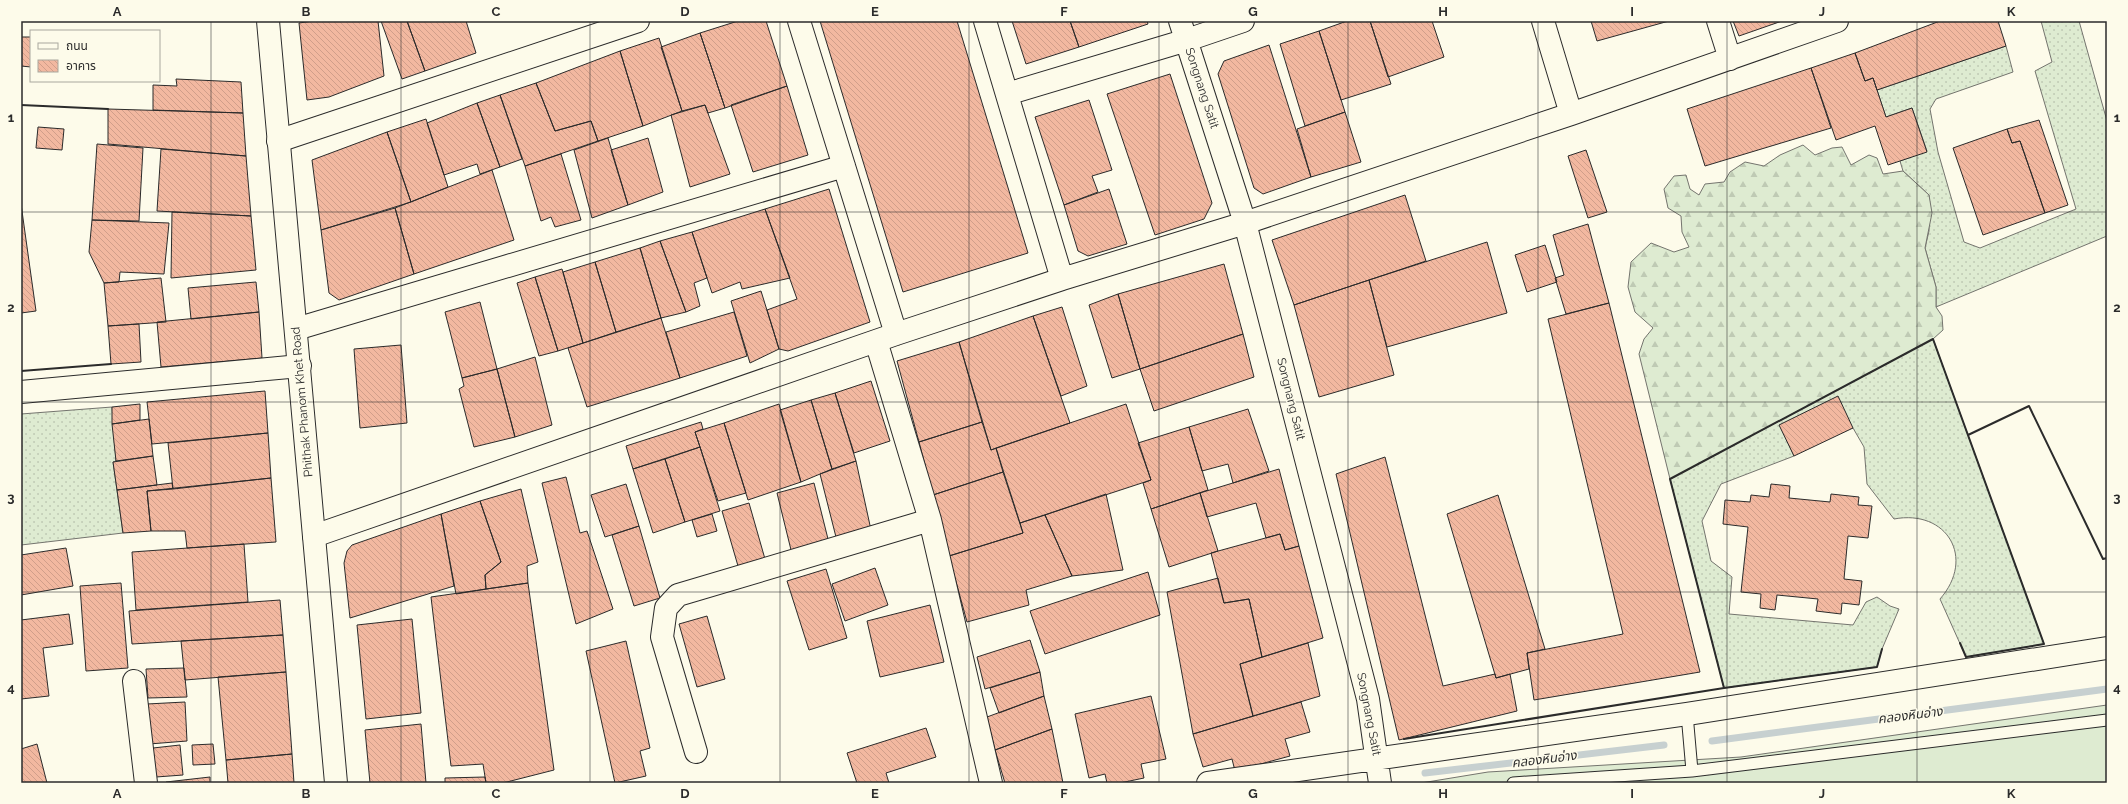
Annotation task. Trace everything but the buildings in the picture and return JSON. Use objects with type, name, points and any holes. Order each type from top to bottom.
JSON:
[{"type":"street","name":"Phithak Phanom Khet Road","points":[[268,21],[300,366],[336,783]]},
{"type":"street","points":[[278,141],[638,21]]},
{"type":"street","points":[[799,21],[844,166],[930,520],[991,783]]},
{"type":"street","points":[[985,21],[1062,279]]},
{"type":"street","points":[[1007,94],[1184,31],[1243,21]]},
{"type":"street","points":[[1543,21],[1571,114]]},
{"type":"street","points":[[1718,21],[1730,59]]},
{"type":"street","points":[[314,536],[886,337],[1062,279],[1245,223],[1571,114],[1837,21]]},
{"type":"street","name":"Songnang Satit","points":[[1184,31],[1245,223],[1368,699],[1378,757],[1380,783]]},
{"type":"street","points":[[296,329],[844,166]]},
{"type":"street","points":[[21,392],[300,366]]},
{"type":"street","points":[[696,752],[662,637],[666,608],[678,595],[930,520]]},
{"type":"street","points":[[1208,783],[1378,757],[1687,714],[2107,648]]},
{"type":"street","points":[[134,680],[146,783]]},
{"type":"lane","points":[[1687,714],[1692,771]]},
{"type":"lane","points":[[1513,783],[1692,771],[2107,720]]},
{"type":"green space","points":[[2041,21],[2079,21],[2107,121],[2107,236],[1936,307],[1936,287],[1925,248],[1929,231],[1929,195],[1903,171],[1900,161],[1927,151],[1912,108],[1886,117],[1877,90],[2006,46],[2013,72],[1936,99],[1930,109],[1938,152],[1964,242],[1980,248],[2076,209],[2035,71],[2052,62]]},
{"type":"green space","points":[[1803,145],[1815,155],[1832,148],[1842,147],[1851,165],[1869,155],[1877,158],[1883,174],[1903,171],[1929,195],[1932,213],[1925,248],[1936,287],[1936,307],[1942,316],[1943,330],[1933,339],[1670,479],[1639,354],[1644,339],[1653,328],[1635,312],[1628,287],[1631,262],[1651,243],[1674,252],[1689,247],[1682,232],[1681,216],[1668,208],[1664,189],[1674,176],[1686,175],[1690,189],[1699,195],[1705,184],[1724,182],[1730,172],[1745,162],[1764,166],[1780,155]]},
{"type":"green space","points":[[1933,339],[2044,644],[1966,657],[1940,599],[1951,583],[1955,568],[1955,553],[1950,540],[1941,529],[1929,522],[1913,518],[1894,519],[1867,484],[1864,447],[1853,428],[1780,425],[1794,456],[1721,484],[1702,521],[1711,561],[1732,577],[1729,614],[1853,625],[1866,602],[1877,597],[1890,606],[1899,609],[1882,649],[1877,667],[1724,688],[1670,479]]},
{"type":"green space","points":[[112,407],[116,461],[113,462],[123,533],[21,545],[21,414]]},
{"type":"green space","points":[[2107,705],[2107,783],[1421,783],[1488,772],[1741,757]]},
{"type":"waterway","name":"คลองหินอ่าง","points":[[1712,741],[2107,689]]},
{"type":"waterway","name":"คลองหินอ่าง","points":[[1425,773],[1664,745]]},
{"type":"wall","points":[[21,105],[108,109]]},
{"type":"wall","points":[[1882,649],[1877,667],[1724,688],[1670,479],[1933,339],[2044,644],[1966,657],[1960,643]]},
{"type":"wall","points":[[21,371],[111,364]]},
{"type":"wall","points":[[1968,435],[2029,406],[2103,559],[2107,558]]},
{"type":"wall","points":[[1404,739],[1724,688]]}]
